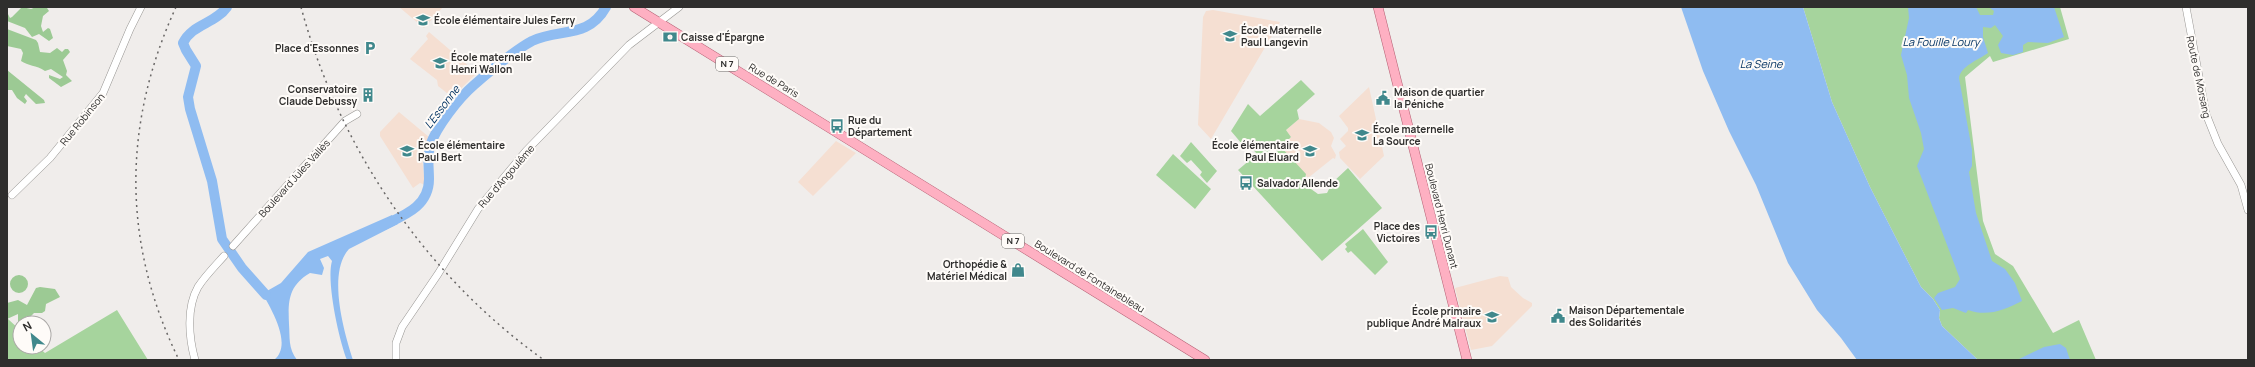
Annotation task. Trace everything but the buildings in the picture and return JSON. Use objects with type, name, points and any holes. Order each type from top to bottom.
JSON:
[{"type":"main road","name":"Rue de Paris","points":[[634,7],[821,121]]},
{"type":"main road","name":"Boulevard Henri Dunant","points":[[1378,7],[1467,360]]},
{"type":"main road","name":"Boulevard de Fontainebleau","points":[[821,121],[1205,360]]},
{"type":"street","name":"Rue Robinson","points":[[12,195],[50,158],[103,93],[141,7]]},
{"type":"street","name":"Rue d'Angoulême","points":[[396,360],[396,343],[402,327],[436,278],[452,249],[478,209],[526,151],[612,61],[629,45],[679,7]]},
{"type":"street","name":"Route de Morsang","points":[[2186,7],[2206,114],[2218,144],[2241,185],[2248,210]]},
{"type":"street","name":"Boulevard Jules Vallès","points":[[233,246],[346,120],[356,114]]},
{"type":"street","points":[[195,360],[191,329],[194,297],[206,277],[224,256]]},
{"type":"shaded area","name":"École élémentaire Jules Ferry","points":[[399,7],[443,7],[424,28]]},
{"type":"shaded area","points":[[1213,10],[1280,22],[1211,139],[1198,125],[1203,17],[1206,11]]},
{"type":"shaded area","name":"École maternelle Henri Wallon","points":[[429,32],[477,73],[452,97],[438,86],[437,80],[410,59],[428,39],[426,36]]},
{"type":"shaded area","name":"École maternelle La Source","points":[[1369,87],[1384,156],[1360,179],[1340,158],[1339,152],[1346,146],[1340,139],[1348,131],[1348,128],[1339,116]]},
{"type":"shaded area","name":"École élémentaire Paul Bert","points":[[399,112],[429,137],[422,158],[425,185],[420,183],[413,188],[380,136],[380,132]]},
{"type":"shaded area","name":"École élémentaire Paul Eluard","points":[[1299,119],[1319,123],[1331,132],[1334,138],[1331,146],[1336,155],[1335,159],[1333,158],[1308,178],[1281,147],[1291,137],[1286,130]]},
{"type":"shaded area","points":[[836,141],[856,153],[813,196],[798,182]]},
{"type":"shaded area","name":"École primaire publique André Malraux","points":[[1500,276],[1508,277],[1511,287],[1523,298],[1532,303],[1532,306],[1492,346],[1471,350],[1455,288]]},
{"type":"green space","points":[[22,7],[31,9],[36,7],[47,8],[49,11],[43,16],[41,26],[43,32],[48,28],[50,29],[53,38],[49,41],[39,34],[32,37],[25,28],[7,21],[7,12],[10,18]]},
{"type":"green space","points":[[1803,7],[2060,7],[2069,39],[1993,62],[1990,56],[1965,77],[1983,221],[1995,254],[2013,266],[2053,333],[2079,320],[2096,360],[1978,360],[1942,326],[1939,318],[1940,310],[1933,299],[1921,287],[1870,187],[1832,102]]},
{"type":"green space","points":[[7,29],[36,40],[40,52],[50,53],[57,48],[62,52],[65,49],[68,49],[70,52],[63,60],[67,71],[66,75],[72,81],[61,87],[49,78],[49,75],[60,79],[63,77],[51,69],[45,71],[21,61],[23,53],[21,49],[7,46]]},
{"type":"green space","points":[[7,70],[44,100],[45,103],[36,104],[26,94],[24,97],[27,101],[25,104],[17,98],[12,90],[7,90]]},
{"type":"green space","points":[[1301,80],[1315,94],[1297,110],[1299,119],[1286,130],[1291,137],[1281,147],[1306,174],[1304,184],[1318,194],[1327,193],[1332,183],[1348,168],[1382,208],[1322,261],[1238,170],[1257,154],[1246,142],[1242,144],[1231,131],[1248,104],[1260,116]]},
{"type":"green space","points":[[1191,142],[1217,171],[1207,183],[1200,175],[1202,172],[1191,160],[1187,163],[1180,156]]},
{"type":"green space","points":[[1173,154],[1211,189],[1195,209],[1156,175]]},
{"type":"green space","points":[[1363,229],[1388,262],[1375,275],[1351,251],[1348,253],[1345,249],[1347,247],[1345,244]]},
{"type":"green space","points":[[19,275],[25,278],[28,284],[25,290],[19,293],[13,290],[10,284],[13,278]]},
{"type":"green space","points":[[40,287],[55,289],[60,297],[46,304],[45,311],[42,313],[34,313],[32,315],[12,315],[12,317],[7,319],[7,303],[18,300],[27,305],[36,288]]},
{"type":"green space","points":[[117,310],[148,360],[7,360],[8,319],[12,323],[12,355],[52,355],[52,349]]},
{"type":"water","name":"La Seine","points":[[1681,7],[1803,7],[1832,102],[1870,187],[1921,287],[1933,299],[1940,310],[1939,318],[1942,326],[1978,360],[1857,360],[1841,338],[1817,310],[1788,263],[1756,185],[1729,131],[1703,71]]},
{"type":"water","name":"La Fouille Loury","points":[[1908,7],[1976,7],[1980,15],[1993,15],[1994,11],[1989,7],[2054,7],[2064,37],[2048,43],[2028,42],[2023,45],[2023,52],[2013,55],[2001,53],[1998,45],[2003,36],[1995,25],[1991,28],[1983,27],[1983,37],[1988,53],[1966,67],[1960,74],[1959,78],[1972,150],[1972,166],[1969,172],[1976,213],[1992,261],[2005,269],[2015,283],[2022,301],[1996,312],[1982,313],[1968,310],[1966,313],[1953,308],[1942,310],[1934,298],[1938,293],[1955,287],[1960,279],[1917,166],[1924,149],[1921,133],[1909,98],[1907,75],[1901,55],[1909,18]]},
{"type":"water","points":[[392,215],[398,224],[349,249],[342,260],[338,287],[339,303],[345,334],[353,360],[347,360],[340,339],[332,296],[332,261],[328,256],[320,259],[324,268],[322,275],[310,273],[297,283],[291,295],[289,302],[290,343],[294,356],[297,360],[274,360],[280,353],[282,344],[281,334],[273,312],[258,285],[267,291],[281,283],[308,252]]},
{"type":"water","points":[[2060,344],[2066,348],[2070,360],[2017,360],[2044,347]]},
{"type":"waterway","name":"L'Essonne","points":[[227,7],[222,13],[192,32],[183,43],[196,66],[188,97],[190,109],[212,181],[222,239],[242,268],[266,295]]},
{"type":"waterway","name":"L'Essonne","points":[[384,225],[407,213],[420,203],[425,196],[429,179],[429,150],[433,138],[449,113],[468,91],[502,62],[525,45],[542,37],[573,31],[591,24],[599,17],[606,7]]},
{"type":"railway","points":[[176,7],[158,51],[146,95],[138,140],[136,184],[139,228],[147,272],[160,316],[179,360]]},
{"type":"railway","points":[[301,7],[317,59],[338,110],[363,158],[392,204],[425,248],[461,289],[501,326],[544,360]]},
{"type":"place","name":"École élémentaire Jules Ferry","points":[[423,20]]},
{"type":"place","name":"École Maternelle Paul Langevin","points":[[1230,36]]},
{"type":"place","name":"Caisse d'Épargne","points":[[670,37]]},
{"type":"place","name":"Place d'Essonnes","points":[[370,48]]},
{"type":"place","name":"École maternelle Henri Wallon","points":[[440,63]]},
{"type":"place","name":"Conservatoire Claude Debussy","points":[[368,95]]},
{"type":"place","name":"Maison de quartier la Péniche","points":[[1383,98]]},
{"type":"place","name":"Rue du Département","points":[[837,126]]},
{"type":"place","name":"École maternelle La Source","points":[[1362,135]]},
{"type":"place","name":"École élémentaire Paul Bert","points":[[407,151]]},
{"type":"place","name":"École élémentaire Paul Eluard","points":[[1310,151]]},
{"type":"place","name":"Salvador Allende","points":[[1246,183]]},
{"type":"place","name":"Place des Victoires","points":[[1431,232]]},
{"type":"place","name":"Orthopédie & Matériel Médical","points":[[1018,270]]},
{"type":"place","name":"Maison Départementale des Solidarités","points":[[1558,316]]},
{"type":"place","name":"École primaire publique André Malraux","points":[[1492,317]]}]
